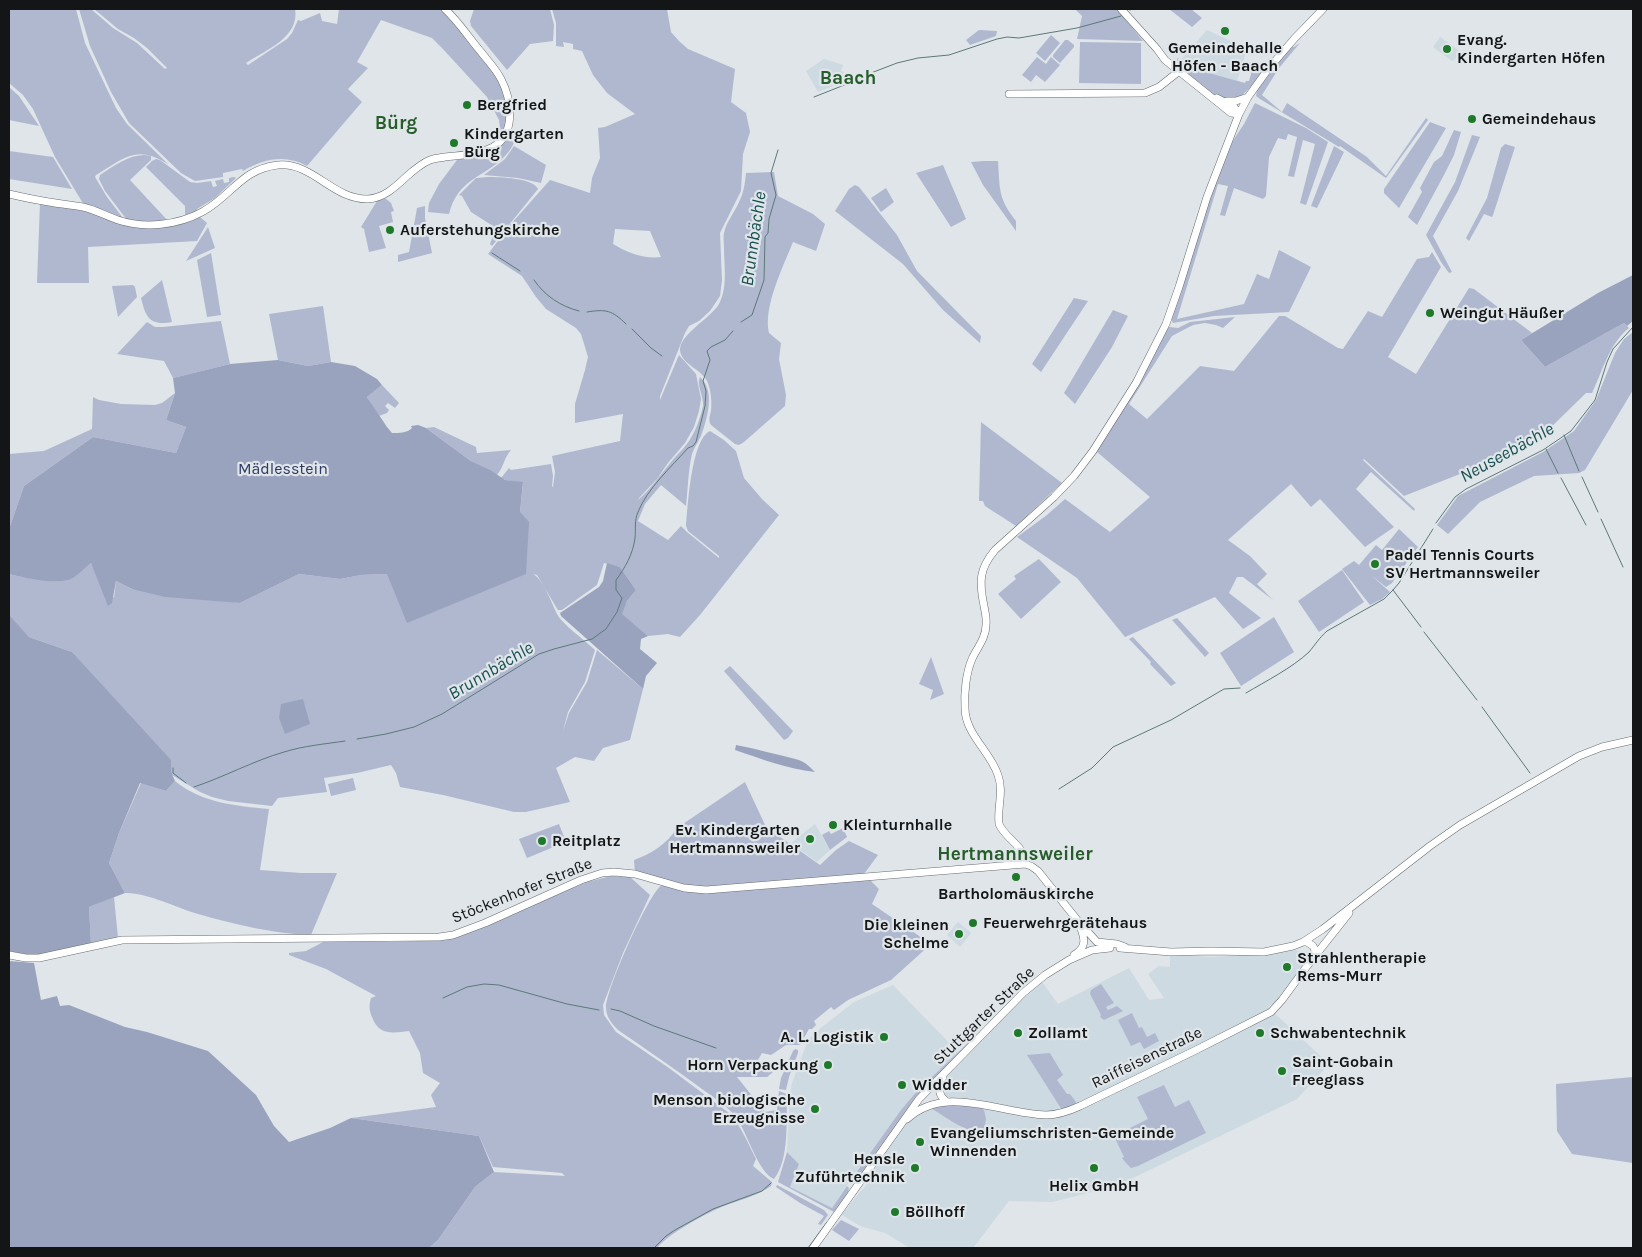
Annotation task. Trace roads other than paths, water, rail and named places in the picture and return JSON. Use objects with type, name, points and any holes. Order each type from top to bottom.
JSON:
[{"type":"street","points":[[9,194],[82,207],[126,222],[149,224],[182,221],[194,216],[215,204],[244,178],[255,171],[280,165],[291,165],[310,173],[339,192],[353,197],[369,199],[388,193],[430,160],[486,150],[501,141],[508,131],[510,113],[501,79],[455,19],[445,9]]},
{"type":"street","points":[[1121,9],[1157,49],[1168,57],[1170,64],[1178,72],[1231,113],[1239,114]]},
{"type":"street","points":[[1125,947],[1117,944],[1097,942],[1042,875],[1035,868],[1025,864],[1021,848],[1001,829],[999,824],[998,818],[1002,789],[999,777],[988,755],[969,728],[965,711],[971,660],[984,637],[987,621],[980,588],[983,568],[988,558],[1074,476],[1093,451],[1136,383],[1166,324],[1210,188],[1239,114],[1248,97],[1284,50],[1323,9]]},
{"type":"street","points":[[1009,94],[1071,92],[1145,93],[1159,87],[1178,72]]},
{"type":"street","points":[[1206,92],[1234,107],[1239,114]]},
{"type":"street","points":[[1218,99],[1236,102],[1248,97]]},
{"type":"street","points":[[1359,902],[1430,846],[1482,812],[1584,754],[1614,743],[1633,740]]},
{"type":"street","name":"Stöckenhofer Straße","points":[[9,955],[39,958],[130,939],[294,940],[439,937],[453,935],[485,923],[592,876],[614,872],[635,874],[684,888],[706,890],[1025,864]]},
{"type":"street","name":"Stuttgarter Straße","points":[[813,1248],[919,1099],[1045,974],[1068,960],[1092,950],[1125,947],[1171,952],[1264,952],[1280,949],[1302,942],[1323,930],[1359,902]]},
{"type":"street","name":"Raiffeisenstraße","points":[[898,1127],[920,1109],[934,1103],[946,1101],[1047,1115],[1069,1111],[1194,1051],[1271,1012],[1359,902]]},
{"type":"street","points":[[1068,960],[1084,944],[1085,940],[1078,921]]},
{"type":"street","points":[[1302,942],[1313,946],[1315,950],[1312,960]]},
{"type":"street","points":[[944,1073],[939,1092],[940,1096],[946,1101]]},
{"type":"waterway","name":"Brunnbächle","points":[[871,73],[897,63],[918,58],[949,55],[997,39],[1007,37],[1019,38],[1077,28],[1121,16]]},
{"type":"waterway","name":"Brunnbächle","points":[[814,97],[857,80]]},
{"type":"waterway","name":"Brunnbächle","points":[[741,322],[752,315],[764,280],[765,237],[768,233],[769,219],[776,195],[771,173],[778,150]]},
{"type":"waterway","points":[[492,253],[520,271]]},
{"type":"waterway","points":[[534,280],[554,300],[579,311]]},
{"type":"waterway","points":[[587,312],[613,313],[626,324]]},
{"type":"waterway","name":"Neuseebächle","points":[[1436,523],[1455,497],[1466,489],[1543,450],[1571,431],[1595,400],[1613,349],[1633,327]]},
{"type":"waterway","points":[[632,329],[662,356]]},
{"type":"waterway","name":"Brunnbächle","points":[[357,739],[414,727],[442,714],[539,654],[592,639],[606,629],[617,612],[622,598],[616,590],[616,580],[632,550],[638,512],[647,495],[660,478],[696,442],[705,406],[706,391],[703,381],[710,360],[707,351],[725,340],[733,331]]},
{"type":"waterway","points":[[1564,435],[1579,471]]},
{"type":"waterway","points":[[1546,449],[1558,473]]},
{"type":"waterway","points":[[1582,477],[1598,512]]},
{"type":"waterway","points":[[1561,478],[1586,525]]},
{"type":"waterway","points":[[1601,519],[1623,567]]},
{"type":"waterway","points":[[1246,693],[1302,658],[1327,631],[1384,599],[1399,583],[1433,529]]},
{"type":"waterway","points":[[1393,590],[1421,627]]},
{"type":"waterway","points":[[1424,632],[1477,700]]},
{"type":"waterway","points":[[1059,789],[1092,768],[1113,747],[1171,720],[1224,689],[1240,688]]},
{"type":"waterway","points":[[1482,707],[1530,773]]},
{"type":"waterway","name":"Brunnbächle","points":[[194,787],[284,752],[345,741]]},
{"type":"waterway","points":[[173,768],[173,773],[186,783]]},
{"type":"waterway","points":[[443,998],[467,987],[484,984],[499,985],[567,1004],[599,1010]]},
{"type":"waterway","points":[[611,1009],[716,1048]]},
{"type":"waterway","points":[[654,1248],[675,1230],[713,1209],[762,1191],[771,1183]]},
{"type":"waterway","points":[[808,1248],[827,1222]]},
{"type":"place","name":"Gemeindehalle Höfen - Baach","points":[[1225,31]]},
{"type":"place","name":"Evang. Kindergarten Höfen","points":[[1447,49]]},
{"type":"place","name":"Bergfried","points":[[467,105]]},
{"type":"place","name":"Gemeindehaus","points":[[1472,119]]},
{"type":"place","name":"Kindergarten Bürg","points":[[454,143]]},
{"type":"place","name":"Auferstehungskirche","points":[[390,230]]},
{"type":"place","name":"Weingut Häußer","points":[[1430,313]]},
{"type":"place","name":"Padel Tennis Courts SV Hertmannsweiler","points":[[1375,564]]},
{"type":"place","name":"Kleinturnhalle","points":[[833,825]]},
{"type":"place","name":"Ev. Kindergarten Hertmannsweiler","points":[[810,839]]},
{"type":"place","name":"Reitplatz","points":[[542,841]]},
{"type":"place","name":"Bartholomäuskirche","points":[[1016,877]]},
{"type":"place","name":"Feuerwehrgerätehaus","points":[[973,923]]},
{"type":"place","name":"Die kleinen Schelme","points":[[959,934]]},
{"type":"place","name":"Strahlentherapie Rems-Murr","points":[[1287,967]]},
{"type":"place","name":"Zollamt","points":[[1018,1033]]},
{"type":"place","name":"Schwabentechnik","points":[[1260,1033]]},
{"type":"place","name":"A. L. Logistik","points":[[884,1037]]},
{"type":"place","name":"Horn Verpackung","points":[[828,1065]]},
{"type":"place","name":"Saint-Gobain Freeglass","points":[[1282,1071]]},
{"type":"place","name":"Widder","points":[[902,1085]]},
{"type":"place","name":"Menson biologische Erzeugnisse","points":[[815,1109]]},
{"type":"place","name":"Evangeliumschristen-Gemeinde Winnenden","points":[[920,1142]]},
{"type":"place","name":"Hensle Zuführtechnik","points":[[915,1168]]},
{"type":"place","name":"Helix GmbH","points":[[1094,1168]]},
{"type":"place","name":"Böllhoff","points":[[895,1212]]},
{"type":"district","name":"Baach","points":[[848,79]]},
{"type":"district","name":"Bürg","points":[[396,124]]},
{"type":"district","name":"Hertmannsweiler","points":[[1015,855]]},
{"type":"park label","name":"Mädlesstein","points":[[283,469]]}]
